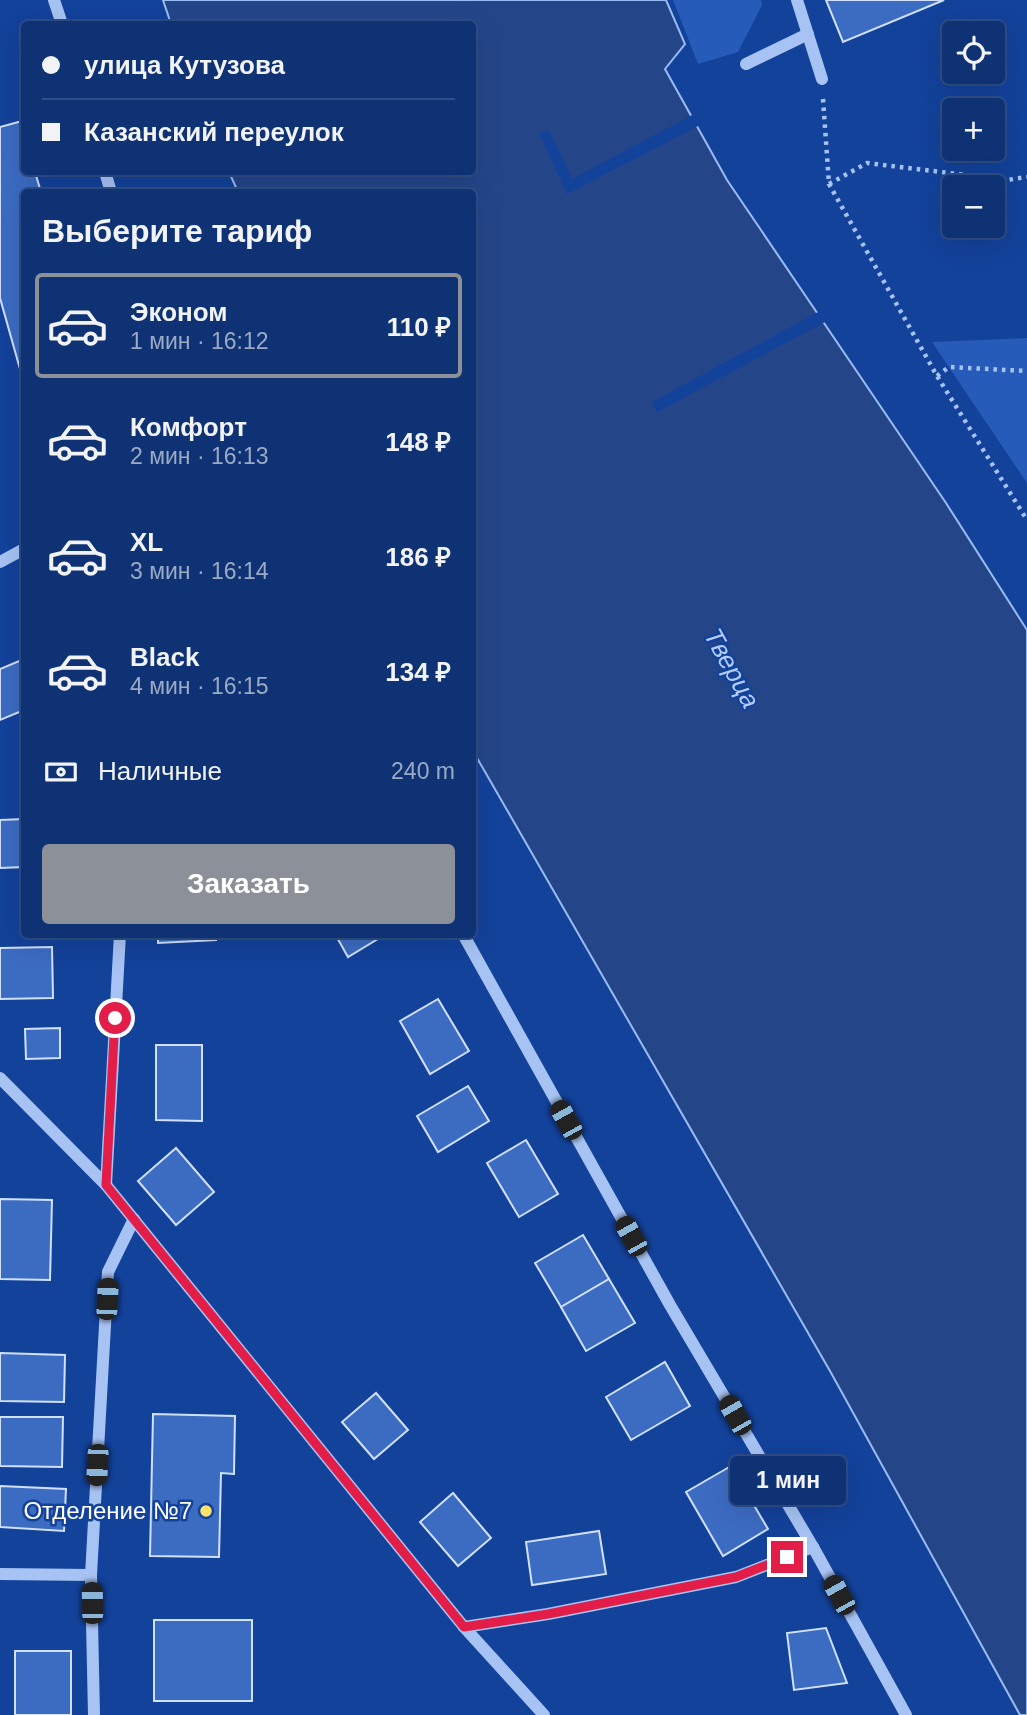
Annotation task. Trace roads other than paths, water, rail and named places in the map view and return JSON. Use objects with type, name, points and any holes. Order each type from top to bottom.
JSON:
[{"type":"street","points":[[54,0],[61,21]]},
{"type":"street","points":[[797,0],[822,79]]},
{"type":"street","points":[[747,64],[808,34]]},
{"type":"street","points":[[0,562],[21,551]]},
{"type":"street","points":[[106,1185],[120,938]]},
{"type":"street","points":[[465,938],[670,1305],[813,1547],[906,1715]]},
{"type":"street","points":[[0,1078],[106,1185],[464,1627],[544,1715]]},
{"type":"street","points":[[94,1715],[91,1576],[108,1272],[134,1219]]},
{"type":"street","points":[[464,1627],[548,1614],[736,1577],[813,1547]]},
{"type":"street","points":[[0,1574],[91,1576]]},
{"type":"water","name":"Тверца","points":[[163,0],[666,0],[685,44],[665,69],[727,180],[946,503],[1027,630],[1027,1715],[1020,1715],[830,1371],[476,756],[476,189],[237,189],[230,175],[476,175],[476,21],[170,21]]},
{"type":"place","name":"Отделение №7","points":[[206,1511]]}]
